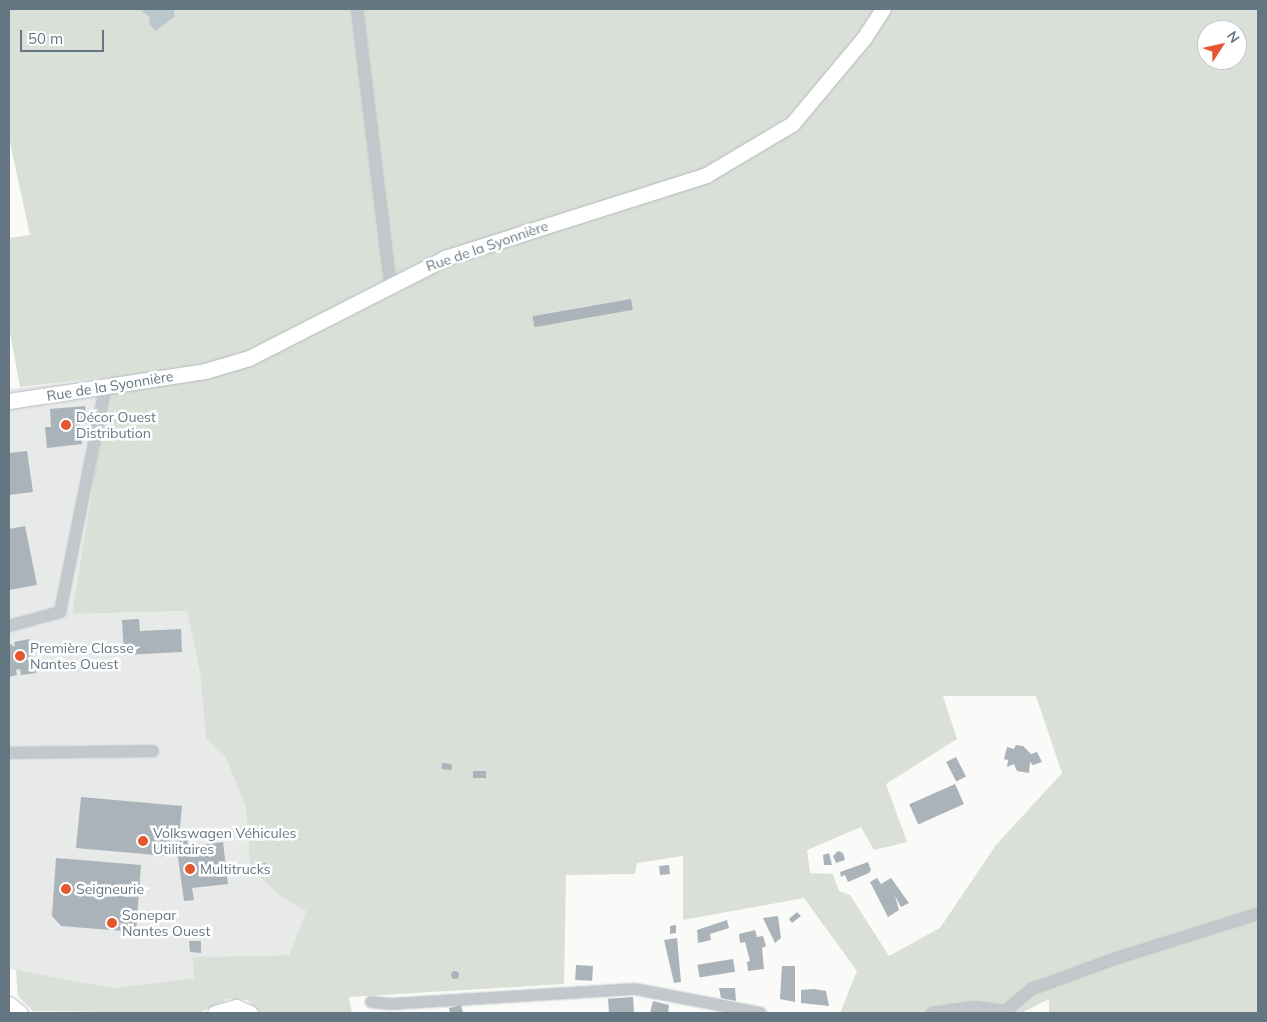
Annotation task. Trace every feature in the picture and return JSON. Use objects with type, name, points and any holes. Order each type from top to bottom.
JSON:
[{"type":"street","points":[[357,9],[390,283]]},
{"type":"street","name":"Rue de la Syonnière","points":[[9,401],[105,388],[205,371],[249,358],[390,283],[445,258],[706,175],[792,124],[864,38],[883,9]]},
{"type":"street","points":[[9,626],[60,612],[105,388]]},
{"type":"street","points":[[9,753],[152,751]]},
{"type":"street","points":[[932,1013],[976,1007],[1003,1012],[1032,989],[1114,958],[1258,914]]},
{"type":"street","points":[[371,1002],[391,1004],[627,988],[761,1013]]},
{"type":"street","points":[[9,1004],[20,1013]]},
{"type":"street","points":[[215,1013],[236,1007],[250,1013]]},
{"type":"shaded area","points":[[9,9],[1258,9],[1258,1013],[1049,1013],[1049,999],[1021,1013],[840,1013],[857,971],[804,898],[683,920],[683,856],[637,863],[635,874],[566,875],[564,984],[349,997],[352,1013],[261,1013],[247,1000],[229,999],[199,1013],[33,1011],[18,996],[16,970],[113,988],[194,978],[193,957],[289,955],[306,911],[279,895],[250,868],[246,807],[225,756],[206,738],[200,673],[187,611],[72,614],[110,377],[20,387],[9,327],[9,238],[30,235],[9,138]],"holes":[[[943,696],[1036,696],[1062,773],[996,845],[940,928],[889,956],[850,895],[839,891],[833,874],[810,873],[807,850],[861,827],[874,850],[907,842],[886,784],[957,739]]]},
{"type":"shaded area","points":[[143,9],[173,9],[175,16],[156,31],[149,24],[150,17],[142,12]]},
{"type":"shaded area","points":[[110,377],[72,614],[187,611],[200,673],[206,738],[225,756],[246,807],[250,868],[279,895],[306,911],[289,955],[194,957],[194,978],[113,988],[9,969],[9,389]]},
{"type":"building","points":[[631,299],[633,310],[534,327],[533,316]]},
{"type":"building","name":"Décor Ouest Distribution","points":[[85,406],[87,423],[80,424],[82,444],[47,448],[45,427],[51,427],[50,409]]},
{"type":"building","points":[[27,451],[33,492],[9,495],[9,453]]},
{"type":"building","points":[[25,526],[37,585],[9,590],[9,529]]},
{"type":"building","points":[[139,619],[140,631],[181,629],[182,652],[124,655],[122,620]]},
{"type":"building","name":"Première Classe Nantes Ouest","points":[[30,639],[36,673],[21,675],[20,669],[16,670],[17,675],[9,677],[9,643],[15,647],[14,642]]},
{"type":"building","points":[[1016,745],[1023,746],[1031,754],[1037,752],[1042,762],[1033,765],[1030,762],[1029,773],[1017,771],[1014,764],[1007,767],[1008,760],[1004,759],[1007,747],[1014,749]]},
{"type":"building","points":[[956,757],[966,777],[956,782],[946,762]]},
{"type":"building","points":[[442,763],[452,764],[451,770],[441,769]]},
{"type":"building","points":[[473,771],[486,771],[486,778],[473,778]]},
{"type":"building","points":[[955,784],[964,804],[918,824],[909,804]]},
{"type":"building","points":[[81,797],[182,806],[179,838],[187,838],[188,847],[223,842],[228,884],[192,888],[194,900],[184,901],[178,857],[76,848]]},
{"type":"building","points":[[838,851],[843,853],[845,860],[836,863],[833,856]]},
{"type":"building","points":[[829,853],[832,865],[824,865],[823,855]]},
{"type":"building","points":[[56,858],[141,865],[136,932],[61,926],[52,916]]},
{"type":"building","points":[[868,862],[871,870],[869,873],[848,882],[845,875],[841,877],[840,872]]},
{"type":"building","points":[[266,863],[267,871],[260,871],[259,864]]},
{"type":"building","points":[[669,865],[670,874],[660,875],[659,866]]},
{"type":"building","points":[[877,878],[881,884],[891,878],[909,903],[901,907],[895,896],[899,910],[888,917],[870,882]]},
{"type":"building","points":[[797,912],[801,916],[792,923],[789,919]]},
{"type":"building","points":[[778,916],[781,938],[775,943],[763,918]]},
{"type":"building","points":[[727,920],[729,928],[710,934],[711,940],[698,943],[697,930]]},
{"type":"building","points":[[676,925],[676,933],[670,934],[670,926]]},
{"type":"building","points":[[755,930],[757,937],[763,936],[766,946],[762,948],[764,969],[748,971],[747,962],[750,961],[745,942],[740,943],[739,934]]},
{"type":"building","points":[[677,938],[681,982],[674,983],[664,940]]},
{"type":"building","points":[[189,941],[201,941],[201,953],[190,952]]},
{"type":"building","points":[[733,959],[735,972],[699,977],[697,965]]},
{"type":"building","points":[[576,965],[593,966],[592,981],[575,980]]},
{"type":"building","points":[[782,966],[795,966],[795,1002],[780,999]]},
{"type":"building","points":[[455,971],[459,975],[455,979],[451,975]]},
{"type":"building","points":[[719,988],[735,988],[736,1001],[721,998]]},
{"type":"building","points":[[814,989],[826,991],[829,1006],[801,1003],[801,990]]},
{"type":"building","points":[[633,997],[634,1013],[609,1013],[608,999]]},
{"type":"building","points":[[653,1001],[669,1005],[668,1013],[650,1013]]},
{"type":"building","points":[[461,1005],[463,1013],[450,1013],[449,1008]]},
{"type":"place","name":"Décor Ouest Distribution","points":[[66,425]]},
{"type":"place","name":"Première Classe Nantes Ouest","points":[[20,656]]},
{"type":"place","name":"Volkswagen Véhicules Utilitaires","points":[[143,841]]},
{"type":"place","name":"Multitrucks","points":[[190,869]]},
{"type":"place","name":"Seigneurie","points":[[66,889]]},
{"type":"place","name":"Sonepar Nantes Ouest","points":[[112,923]]}]
